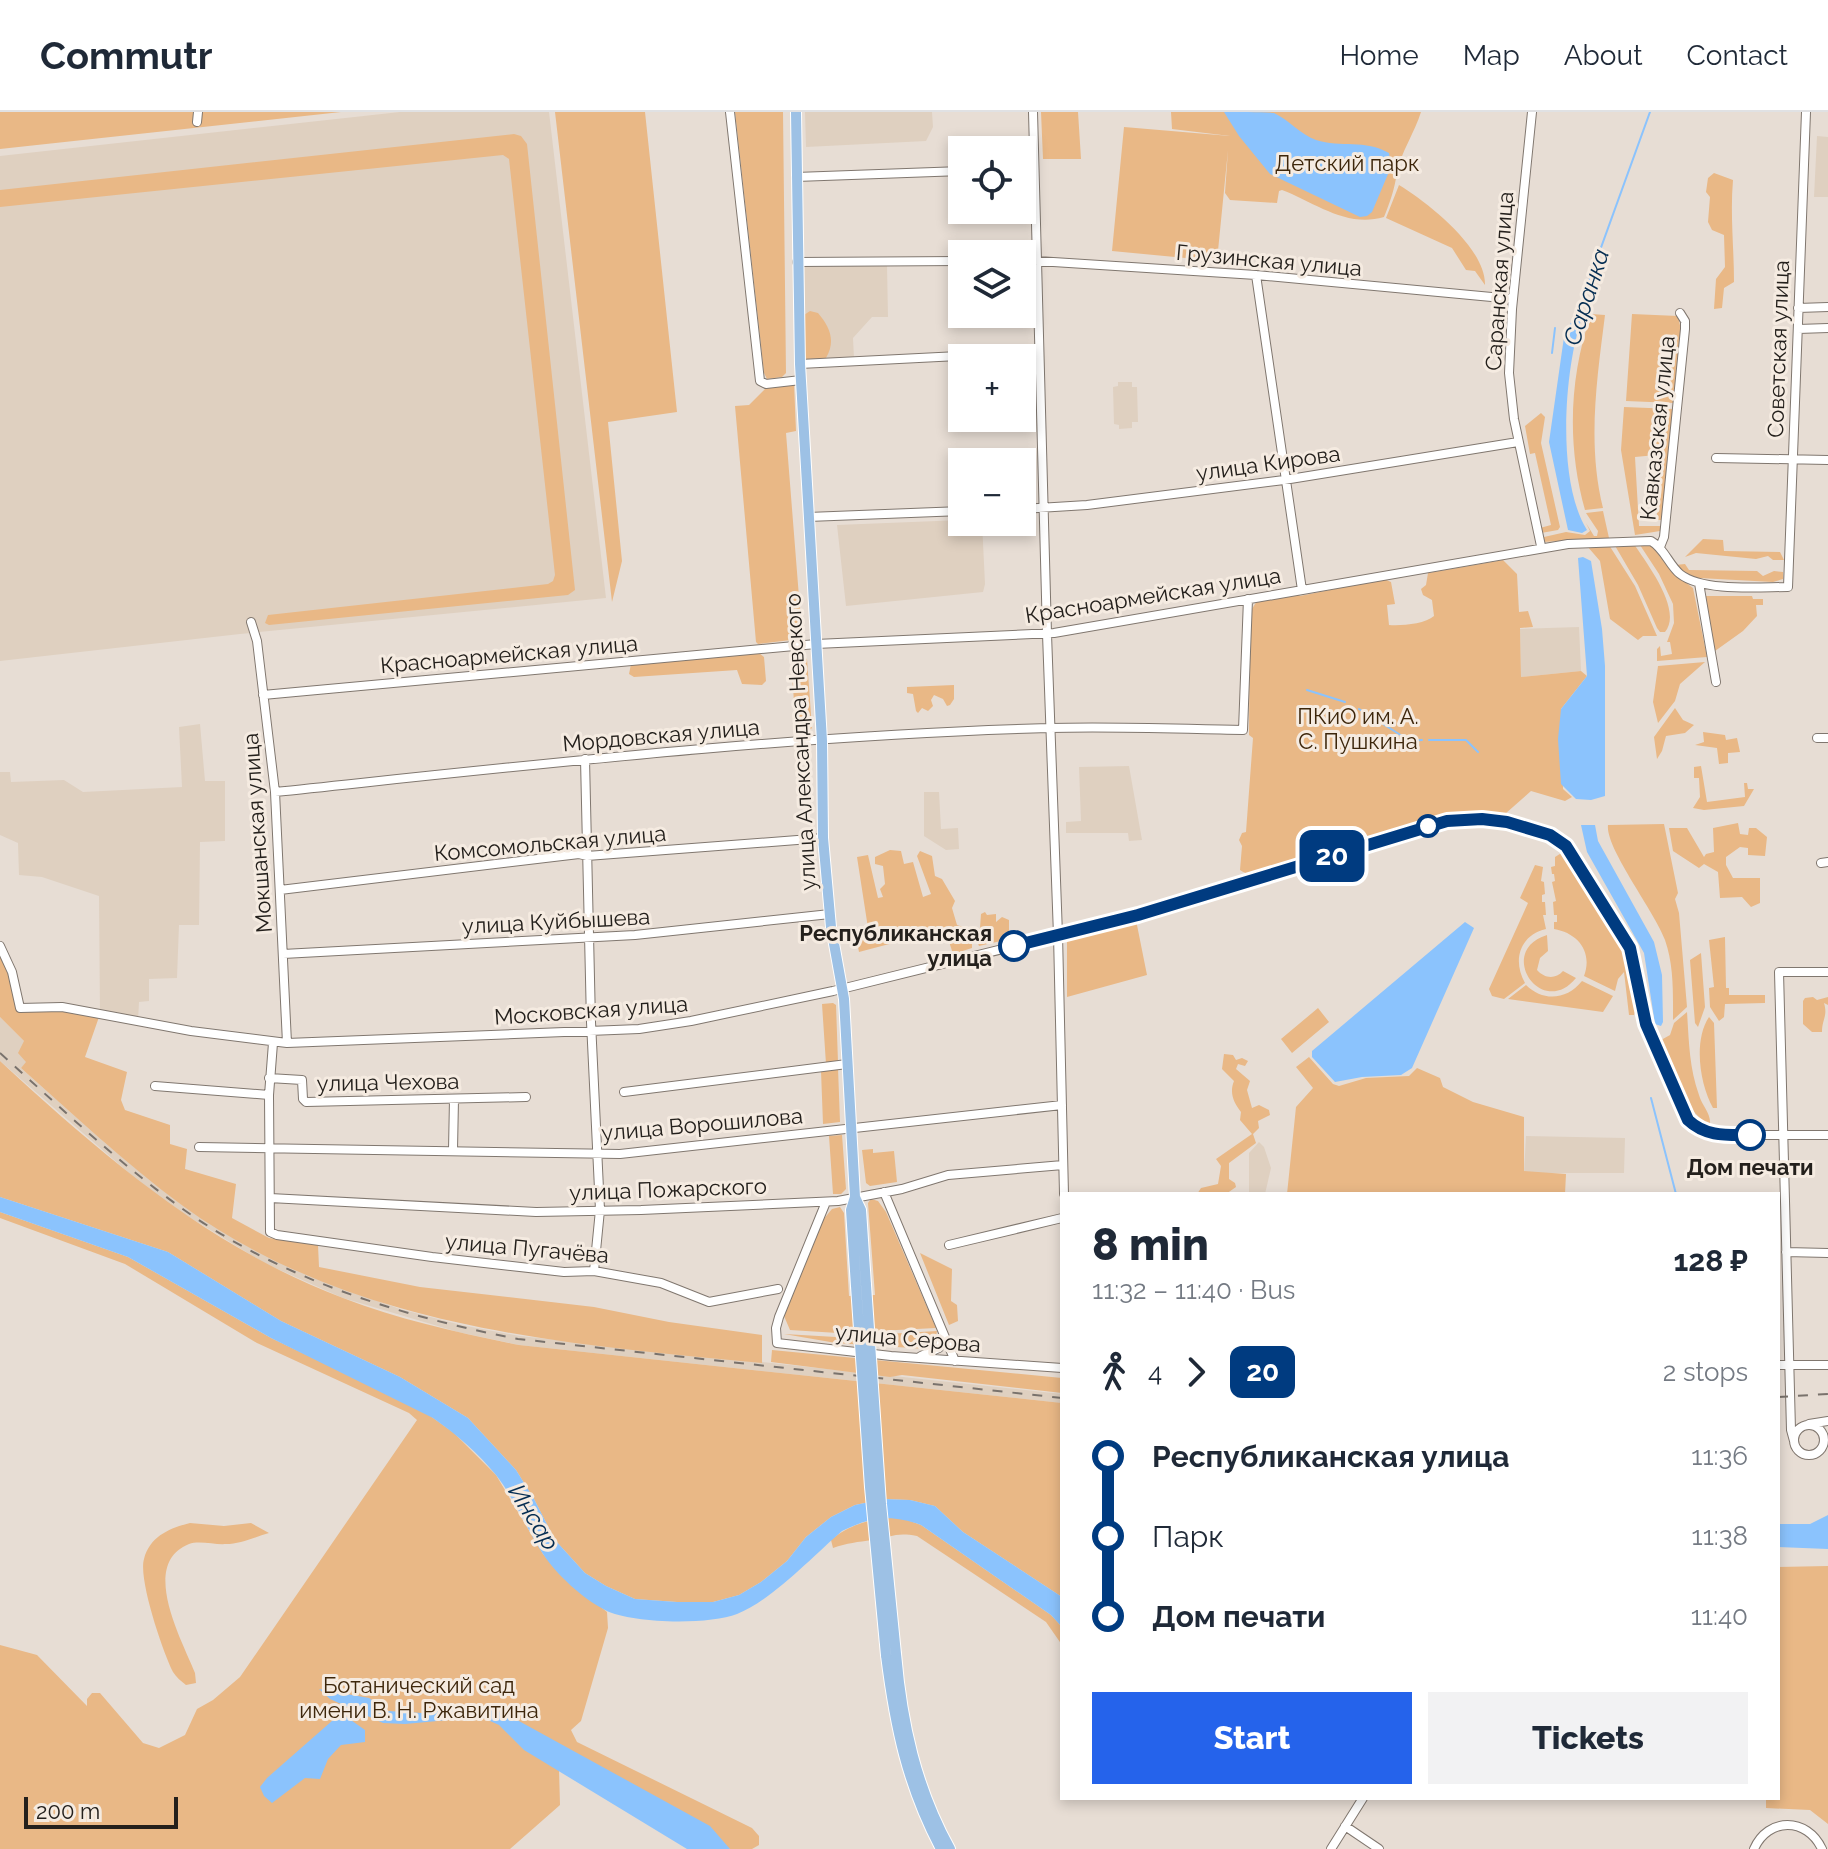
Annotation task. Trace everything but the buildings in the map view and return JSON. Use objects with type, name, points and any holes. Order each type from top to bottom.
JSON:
[{"type":"main road","name":"улица Александра Невского","points":[[796,112],[800,364],[822,741],[823,838],[830,914],[842,987],[855,1197],[861,1210],[861,1286],[880,1482],[891,1655]]},
{"type":"main road","points":[[891,1655],[895,1725],[903,1757],[920,1805],[941,1849]]},
{"type":"main road","points":[[891,1655],[909,1748],[923,1792],[950,1849]]},
{"type":"street","points":[[730,112],[759,377],[766,384],[801,380]]},
{"type":"street","points":[[1033,112],[1033,136]]},
{"type":"street","name":"Саранская улица","points":[[1532,112],[1513,299],[1509,373],[1518,442],[1541,546]]},
{"type":"street","name":"Советская улица","points":[[1699,583],[1788,587],[1806,112]]},
{"type":"street","points":[[796,177],[948,172]]},
{"type":"street","points":[[1036,224],[1064,1192]]},
{"type":"street","name":"Грузинская улица","points":[[1037,260],[1256,275],[1513,299]]},
{"type":"street","points":[[797,262],[948,261]]},
{"type":"street","points":[[1256,275],[1302,590]]},
{"type":"street","points":[[1798,308],[1828,307]]},
{"type":"street","name":"Кавказская улица","points":[[1660,547],[1664,537],[1685,329],[1680,313]]},
{"type":"street","points":[[1798,329],[1828,328]]},
{"type":"street","points":[[800,364],[1039,352]]},
{"type":"street","name":"улица Кирова","points":[[1036,509],[1284,480],[1518,442]]},
{"type":"street","points":[[1716,458],[1828,460]]},
{"type":"street","points":[[808,517],[948,512]]},
{"type":"street","name":"Красноармейская улица","points":[[263,695],[816,644],[1047,634],[1541,546],[1647,540],[1660,547]]},
{"type":"street","points":[[1660,547],[1681,575],[1699,583],[1716,682]]},
{"type":"street","name":"Мордовская улица","points":[[275,792],[585,759],[822,741],[1050,727],[1243,730],[1248,599]]},
{"type":"street","name":"Мокшанская улица","points":[[251,622],[257,641],[275,792],[287,1043]]},
{"type":"street","points":[[1817,738],[1828,738]]},
{"type":"street","points":[[585,759],[591,1032],[600,1210],[594,1271]]},
{"type":"street","name":"Московская улица","points":[[0,946],[12,972],[20,1008],[62,1007],[99,1016],[273,1043],[591,1032],[682,1023],[842,987],[1138,915],[1447,821],[1482,819],[1515,824],[1550,835],[1566,846],[1627,942],[1635,961],[1646,1024],[1688,1120],[1712,1134],[1828,1135]]},
{"type":"street","name":"Комсомольская улица","points":[[280,890],[579,854],[587,856],[823,838]]},
{"type":"street","name":"улица Куйбышева","points":[[283,954],[588,938],[830,914]]},
{"type":"street","points":[[1791,1418],[1797,1424],[1821,1430],[1826,1441],[1818,1452],[1810,1455],[1801,1452],[1794,1441],[1791,1418],[1779,972],[1828,972]]},
{"type":"street","points":[[270,1198],[269,1078],[273,1043]]},
{"type":"street","points":[[624,1092],[847,1064]]},
{"type":"street","name":"улица Чехова","points":[[269,1078],[302,1080],[303,1099],[306,1102],[526,1097]]},
{"type":"street","points":[[155,1086],[269,1095]]},
{"type":"street","points":[[453,1150],[454,1099]]},
{"type":"street","name":"улица Ворошилова","points":[[199,1147],[620,1154],[1062,1105]]},
{"type":"street","name":"улица Пожарского","points":[[270,1198],[536,1212],[826,1202],[884,1192],[948,1175],[1063,1165]]},
{"type":"street","points":[[884,1192],[955,1361]]},
{"type":"street","name":"улица Пугачёва","points":[[270,1198],[270,1232],[277,1235],[564,1272],[594,1271],[661,1283],[709,1302],[778,1289]]},
{"type":"street","name":"улица Серова","points":[[826,1202],[779,1317],[777,1343],[915,1358],[1060,1368]]},
{"type":"street","points":[[949,1245],[1060,1218]]},
{"type":"street","points":[[1786,1252],[1828,1253]]},
{"type":"street","points":[[915,1358],[939,1348],[943,1330]]},
{"type":"street","points":[[948,1345],[957,1355],[972,1363]]},
{"type":"street","points":[[1780,1364],[1789,1360],[1828,1365]]},
{"type":"street","points":[[1045,1368],[1060,1362]]},
{"type":"street","points":[[1794,1441],[1795,1433],[1807,1425],[1828,1421]]},
{"type":"street","points":[[1331,1849],[1362,1800]]},
{"type":"street","points":[[1754,1849],[1769,1829],[1789,1824],[1809,1832],[1822,1849]]},
{"type":"street","points":[[1345,1826],[1379,1849]]},
{"type":"shaded area","points":[[400,112],[549,112],[606,598],[0,661],[0,156]]},
{"type":"shaded area","points":[[805,112],[932,112],[933,127],[926,141],[806,147]]},
{"type":"shaded area","points":[[1817,136],[1828,137],[1828,197],[1814,197]]},
{"type":"shaded area","points":[[887,265],[888,317],[872,317],[853,338],[854,358],[805,360],[802,267]]},
{"type":"shaded area","points":[[1118,382],[1132,382],[1132,387],[1137,387],[1138,422],[1132,422],[1132,428],[1119,429],[1119,425],[1114,424],[1113,387],[1118,386]]},
{"type":"shaded area","points":[[948,521],[948,536],[983,536],[983,592],[846,606],[837,525]]},
{"type":"shaded area","points":[[1579,627],[1581,671],[1521,677],[1520,629]]},
{"type":"shaded area","points":[[200,724],[205,781],[225,781],[225,841],[200,842],[199,925],[179,925],[177,978],[149,979],[149,1001],[139,1002],[138,1021],[100,1015],[99,896],[42,877],[19,875],[18,843],[0,835],[0,772],[10,772],[11,782],[64,780],[83,792],[182,787],[179,727]]},
{"type":"shaded area","points":[[1129,766],[1142,840],[1129,841],[1128,833],[1066,833],[1066,822],[1081,821],[1079,767]]},
{"type":"shaded area","points":[[924,792],[939,792],[941,829],[958,828],[959,849],[946,850],[924,836]]},
{"type":"shaded area","points":[[0,1017],[24,1041],[27,1062],[21,1068],[105,1143],[183,1206],[227,1234],[317,1279],[400,1309],[520,1336],[1060,1394],[1060,1403],[519,1345],[458,1332],[343,1298],[264,1263],[181,1212],[144,1186],[0,1061]]},
{"type":"shaded area","points":[[1526,1136],[1625,1138],[1624,1173],[1524,1173]]},
{"type":"shaded area","points":[[1259,1142],[1264,1147],[1271,1168],[1265,1192],[1249,1192],[1249,1153]]},
{"type":"green space","points":[[0,112],[341,112],[0,149]]},
{"type":"green space","points":[[555,112],[645,112],[677,412],[608,422],[622,561],[612,602]]},
{"type":"green space","points":[[735,112],[783,112],[786,373],[782,377],[767,379],[764,373]]},
{"type":"green space","points":[[1041,112],[1078,112],[1081,159],[1043,159]]},
{"type":"green space","name":"Детский парк","points":[[1171,112],[1421,112],[1401,158],[1384,217],[1370,220],[1344,217],[1282,190],[1279,191],[1277,203],[1230,200],[1225,193],[1228,150],[1217,261],[1112,251],[1124,127],[1230,136],[1172,129]]},
{"type":"green space","points":[[514,134],[521,136],[527,144],[575,590],[568,595],[265,623],[268,615],[553,581],[555,575],[509,159],[503,155],[0,207],[0,190]]},
{"type":"green space","points":[[1714,173],[1733,180],[1734,282],[1724,288],[1722,308],[1714,309],[1716,279],[1725,267],[1724,235],[1712,230],[1708,222],[1710,197],[1706,192],[1708,178]]},
{"type":"green space","points":[[1399,185],[1439,214],[1466,242],[1483,271],[1485,285],[1475,271],[1466,270],[1452,248],[1386,218]]},
{"type":"green space","points":[[810,311],[818,313],[828,329],[831,346],[826,358],[805,357],[804,315]]},
{"type":"green space","points":[[1591,314],[1605,315],[1594,436],[1603,508],[1585,510],[1575,461],[1573,412],[1578,363]]},
{"type":"green space","points":[[1632,314],[1678,316],[1681,330],[1674,403],[1626,401]]},
{"type":"green space","points":[[794,383],[796,431],[786,433],[802,635],[799,639],[758,644],[735,406],[749,405],[768,386]]},
{"type":"green space","points":[[1624,407],[1674,409],[1663,520],[1657,520],[1656,455],[1635,457],[1639,526],[1661,526],[1660,531],[1635,535],[1621,450]]},
{"type":"green space","points":[[1541,413],[1545,417],[1541,443],[1560,527],[1541,533],[1540,528],[1551,525],[1535,453],[1530,454],[1525,426]]},
{"type":"green space","points":[[1603,511],[1609,538],[1542,542],[1544,537],[1566,532],[1585,535],[1590,531],[1586,523],[1597,536],[1598,531],[1586,513]]},
{"type":"green space","points":[[1703,539],[1723,540],[1724,551],[1780,552],[1784,560],[1773,560],[1768,556],[1756,559],[1696,553],[1685,557]]},
{"type":"green space","points":[[1614,544],[1634,544],[1661,587],[1670,612],[1665,632],[1657,628],[1638,585]]},
{"type":"green space","points":[[1609,545],[1635,586],[1657,636],[1643,636],[1638,640],[1610,619],[1600,561],[1587,546]]},
{"type":"green space","points":[[1640,545],[1651,545],[1672,572],[1693,588],[1707,657],[1657,661],[1660,646],[1661,656],[1672,654],[1670,642],[1667,642],[1674,623],[1673,604],[1659,574]]},
{"type":"green space","name":"ПКиО им. А. С. Пушкина","points":[[1503,560],[1517,574],[1519,612],[1528,611],[1533,627],[1520,628],[1521,677],[1581,671],[1587,676],[1561,709],[1563,789],[1572,797],[1565,801],[1531,791],[1505,814],[1443,815],[1436,820],[1348,847],[1275,865],[1274,869],[1265,872],[1252,874],[1240,870],[1242,846],[1239,840],[1246,832],[1253,738],[1249,735],[1250,612],[1257,601],[1300,596],[1384,579],[1391,582],[1395,604],[1387,605],[1389,625],[1413,624],[1434,616],[1432,600],[1423,595],[1421,589],[1426,585],[1428,573]]},
{"type":"green space","points":[[1685,564],[1689,570],[1757,571],[1763,576],[1774,571],[1783,572],[1783,579],[1773,582],[1699,578],[1688,576],[1675,565]]},
{"type":"green space","points":[[1706,596],[1752,596],[1753,599],[1763,599],[1763,605],[1756,605],[1757,616],[1743,631],[1715,651],[1704,603]]},
{"type":"green space","points":[[759,653],[764,657],[766,681],[762,685],[742,684],[737,670],[634,677],[629,674],[631,664]]},
{"type":"green space","points":[[803,656],[807,659],[812,728],[799,733],[796,728],[791,662]]},
{"type":"green space","points":[[1705,662],[1680,684],[1675,701],[1658,723],[1653,702],[1658,666]]},
{"type":"green space","points":[[954,685],[954,699],[950,705],[947,706],[943,699],[934,695],[931,700],[933,706],[928,711],[922,708],[918,713],[913,694],[907,693],[907,687]]},
{"type":"green space","points":[[1675,708],[1683,720],[1694,725],[1685,733],[1666,736],[1657,759],[1654,737]]},
{"type":"green space","points":[[1703,732],[1725,735],[1726,740],[1737,738],[1740,752],[1728,753],[1728,763],[1719,764],[1717,748],[1695,745],[1704,742]]},
{"type":"green space","points":[[1701,766],[1707,802],[1745,797],[1744,783],[1747,783],[1748,789],[1754,789],[1744,806],[1704,810],[1693,808],[1700,797],[1699,778],[1694,778],[1694,767]]},
{"type":"green space","points":[[1738,823],[1740,834],[1748,835],[1749,828],[1756,828],[1767,837],[1765,856],[1748,855],[1748,848],[1740,847],[1726,857],[1726,865],[1733,878],[1760,878],[1760,903],[1751,907],[1742,897],[1720,898],[1718,872],[1704,864],[1699,868],[1673,851],[1669,828],[1687,828],[1704,857],[1714,852],[1713,828]]},
{"type":"green space","points":[[1664,824],[1678,893],[1675,899],[1679,913],[1687,1007],[1673,1020],[1671,970],[1665,940],[1614,849],[1608,825]]},
{"type":"green space","points":[[890,850],[901,851],[904,864],[913,862],[923,897],[931,894],[917,856],[920,851],[932,856],[935,876],[942,879],[955,901],[952,908],[957,925],[966,928],[972,939],[972,948],[953,954],[946,932],[942,930],[859,952],[855,932],[868,928],[857,857],[868,855],[878,898],[883,897],[880,889],[885,884],[883,866],[875,864],[875,857]]},
{"type":"green space","points":[[1563,852],[1625,948],[1630,964],[1634,1015],[1629,1015],[1624,972],[1618,979],[1615,991],[1584,976],[1586,959],[1581,945],[1570,935],[1554,929],[1557,915],[1554,915],[1553,902],[1556,901],[1552,882],[1555,881],[1551,867],[1555,866],[1555,857]]},
{"type":"green space","points":[[1535,865],[1543,867],[1541,881],[1544,882],[1545,894],[1542,895],[1542,902],[1545,902],[1546,915],[1543,915],[1546,929],[1530,937],[1521,950],[1519,966],[1525,983],[1504,999],[1492,996],[1489,989],[1528,903],[1520,898]]},
{"type":"green space","points":[[985,912],[987,915],[996,914],[996,922],[1002,917],[1009,920],[1009,932],[1004,933],[1005,940],[979,946],[975,936],[980,928],[981,914]]},
{"type":"green space","points":[[1136,920],[1147,975],[1067,997],[1067,939]]},
{"type":"green space","points":[[1547,935],[1548,951],[1540,958],[1537,970],[1550,977],[1563,971],[1576,978],[1563,989],[1550,991],[1538,987],[1524,967],[1525,954],[1532,943]]},
{"type":"green space","points":[[1725,937],[1726,988],[1729,988],[1729,995],[1765,995],[1765,1003],[1725,1004],[1724,1017],[1719,1021],[1710,1007],[1709,988],[1714,987],[1709,940]]},
{"type":"green space","points":[[0,943],[23,1007],[66,1009],[99,1017],[85,1057],[127,1072],[121,1100],[125,1110],[170,1125],[170,1144],[187,1149],[185,1169],[236,1184],[232,1218],[269,1238],[318,1245],[319,1267],[420,1287],[594,1307],[669,1322],[762,1335],[762,1363],[610,1348],[460,1323],[387,1304],[316,1279],[248,1247],[162,1190],[21,1068],[26,1062],[18,1053],[24,1041],[0,1017]]},
{"type":"green space","points":[[1701,953],[1705,1007],[1698,1027],[1695,1023],[1690,960]]},
{"type":"green space","points":[[1582,981],[1613,996],[1603,1012],[1508,999],[1526,985],[1540,994],[1555,996],[1569,992]]},
{"type":"green space","points":[[1813,997],[1817,1000],[1828,997],[1828,1005],[1824,1003],[1822,1032],[1812,1032],[1803,1024],[1803,1001]]},
{"type":"green space","points":[[822,1004],[836,1005],[838,1062],[826,1064]]},
{"type":"green space","points":[[1318,1008],[1329,1022],[1292,1053],[1281,1039]]},
{"type":"green space","points":[[1687,1012],[1693,1074],[1710,1124],[1706,1124],[1691,1109],[1661,1040],[1670,1035],[1674,1023]]},
{"type":"green space","points":[[1709,1017],[1714,1023],[1717,1108],[1713,1108],[1708,1098],[1700,1063],[1701,1038]]},
{"type":"green space","points":[[1224,1054],[1248,1061],[1245,1066],[1238,1064],[1236,1069],[1250,1081],[1247,1090],[1252,1108],[1259,1105],[1269,1110],[1270,1115],[1258,1121],[1259,1128],[1253,1134],[1256,1143],[1229,1163],[1229,1179],[1236,1187],[1229,1192],[1198,1192],[1201,1188],[1218,1184],[1221,1166],[1216,1159],[1252,1134],[1240,1120],[1241,1112],[1232,1094],[1234,1081],[1222,1069]]},
{"type":"green space","points":[[1309,1057],[1333,1084],[1339,1086],[1366,1078],[1409,1076],[1417,1068],[1440,1078],[1443,1087],[1473,1102],[1524,1117],[1524,1171],[1566,1174],[1565,1192],[1287,1192],[1296,1107],[1313,1088],[1296,1067]]},
{"type":"green space","points":[[0,1061],[119,1165],[203,1226],[294,1277],[386,1313],[519,1345],[1060,1403],[1060,1596],[963,1532],[935,1506],[910,1500],[884,1499],[855,1505],[831,1517],[806,1537],[787,1561],[739,1595],[713,1602],[635,1599],[585,1573],[555,1540],[516,1470],[468,1418],[400,1377],[281,1321],[168,1252],[0,1197]]},
{"type":"green space","points":[[838,1068],[840,1122],[823,1124],[821,1071]]},
{"type":"green space","points":[[842,1135],[846,1189],[841,1194],[833,1194],[829,1136]]},
{"type":"green space","points":[[873,1149],[873,1153],[894,1151],[897,1182],[870,1186],[866,1183],[862,1150]]},
{"type":"green space","points":[[871,1199],[878,1201],[886,1212],[936,1328],[838,1333],[790,1330],[784,1316],[822,1221],[832,1209],[840,1207],[844,1213],[849,1296],[875,1295],[868,1203]]},
{"type":"green space","name":"Ботанический сад имени В. Н. Ржавитина","points":[[0,1212],[128,1257],[271,1338],[422,1410],[454,1433],[496,1475],[543,1554],[558,1572],[607,1612],[608,1628],[581,1721],[571,1730],[577,1742],[752,1828],[759,1836],[759,1845],[752,1849],[730,1849],[559,1769],[560,1805],[510,1849],[0,1849],[0,1645],[37,1655],[87,1706],[87,1699],[92,1693],[100,1693],[143,1743],[159,1748],[185,1735],[197,1709],[240,1677],[417,1420],[409,1413],[257,1343],[125,1264],[0,1218]]},
{"type":"green space","points":[[920,1253],[952,1269],[951,1301],[957,1305],[958,1321],[949,1325]]},
{"type":"green space","points":[[937,1331],[934,1348],[927,1349],[836,1343],[784,1334],[836,1337]]},
{"type":"green space","points":[[772,1350],[1060,1378],[1060,1393],[902,1375],[890,1377],[771,1362]]},
{"type":"green space","points":[[884,1517],[899,1517],[921,1525],[1051,1615],[1060,1625],[1060,1642],[1046,1622],[917,1536],[894,1535],[833,1548],[831,1540],[863,1523]]},
{"type":"green space","points":[[190,1523],[224,1526],[251,1523],[269,1533],[231,1544],[193,1543],[174,1554],[167,1568],[165,1585],[174,1623],[195,1673],[196,1683],[186,1685],[173,1672],[163,1649],[152,1616],[143,1569],[147,1551],[156,1539]]},
{"type":"green space","points":[[1828,1566],[1828,1824],[1810,1810],[1766,1808],[1766,1800],[1780,1800],[1780,1567]]},
{"type":"water","points":[[1224,112],[1274,113],[1316,140],[1371,146],[1389,153],[1391,167],[1372,212],[1360,217],[1270,174]]},
{"type":"water","points":[[1575,314],[1583,314],[1571,363],[1566,424],[1571,483],[1577,509],[1587,530],[1582,533],[1568,530],[1549,442],[1564,337]]},
{"type":"water","points":[[1578,558],[1591,561],[1605,666],[1605,796],[1591,800],[1576,799],[1561,784],[1558,739],[1561,709],[1587,676]]},
{"type":"water","points":[[1581,825],[1595,825],[1598,841],[1654,942],[1662,975],[1661,1026],[1655,1024],[1644,953],[1587,852]]},
{"type":"water","points":[[1465,922],[1474,928],[1412,1068],[1401,1075],[1335,1082],[1312,1057],[1312,1051]]},
{"type":"water","name":"Инсар","points":[[0,1197],[168,1252],[281,1321],[400,1377],[468,1418],[516,1470],[555,1540],[585,1573],[635,1599],[713,1602],[739,1595],[787,1561],[806,1537],[831,1517],[855,1505],[884,1499],[910,1500],[935,1506],[963,1532],[1060,1596],[1060,1625],[1051,1615],[921,1525],[890,1518],[872,1520],[842,1531],[778,1589],[737,1614],[690,1621],[617,1615],[579,1593],[555,1570],[496,1475],[466,1444],[433,1418],[271,1338],[128,1257],[0,1212]]},
{"type":"water","points":[[1828,1515],[1828,1549],[1780,1547],[1780,1524],[1810,1524]]},
{"type":"water","points":[[319,1689],[369,1698],[388,1711],[422,1713],[478,1704],[508,1715],[710,1826],[730,1849],[687,1849],[524,1750],[499,1725],[481,1717],[383,1723],[330,1699]]},
{"type":"water","points":[[341,1713],[365,1730],[365,1742],[341,1745],[328,1759],[320,1779],[305,1778],[272,1803],[260,1787]]},
{"type":"waterway","name":"Саранка","points":[[1577,314],[1650,112]]},
{"type":"waterway","points":[[1552,353],[1555,328]]},
{"type":"waterway","points":[[1307,690],[1345,702]]},
{"type":"waterway","points":[[1359,709],[1367,714]]},
{"type":"waterway","points":[[1372,717],[1410,741],[1422,740]]},
{"type":"waterway","points":[[1429,740],[1466,740],[1478,752]]},
{"type":"waterway","name":"Саранка","points":[[1651,1098],[1675,1192]]},
{"type":"railway","points":[[0,1053],[133,1171],[218,1232],[300,1274],[386,1306],[518,1339],[1060,1398]]},
{"type":"railway","points":[[1780,1397],[1828,1394]]},
{"type":"bus line","name":"20","points":[[1014,946],[1138,915],[1447,821],[1468,818],[1507,822],[1550,835],[1566,846],[1627,942],[1635,961],[1646,1024],[1688,1120],[1712,1134],[1750,1135]]},
{"type":"place","name":"Республиканская улица","points":[[1014,946]]},
{"type":"place","name":"Дом печати","points":[[1750,1135]]}]
